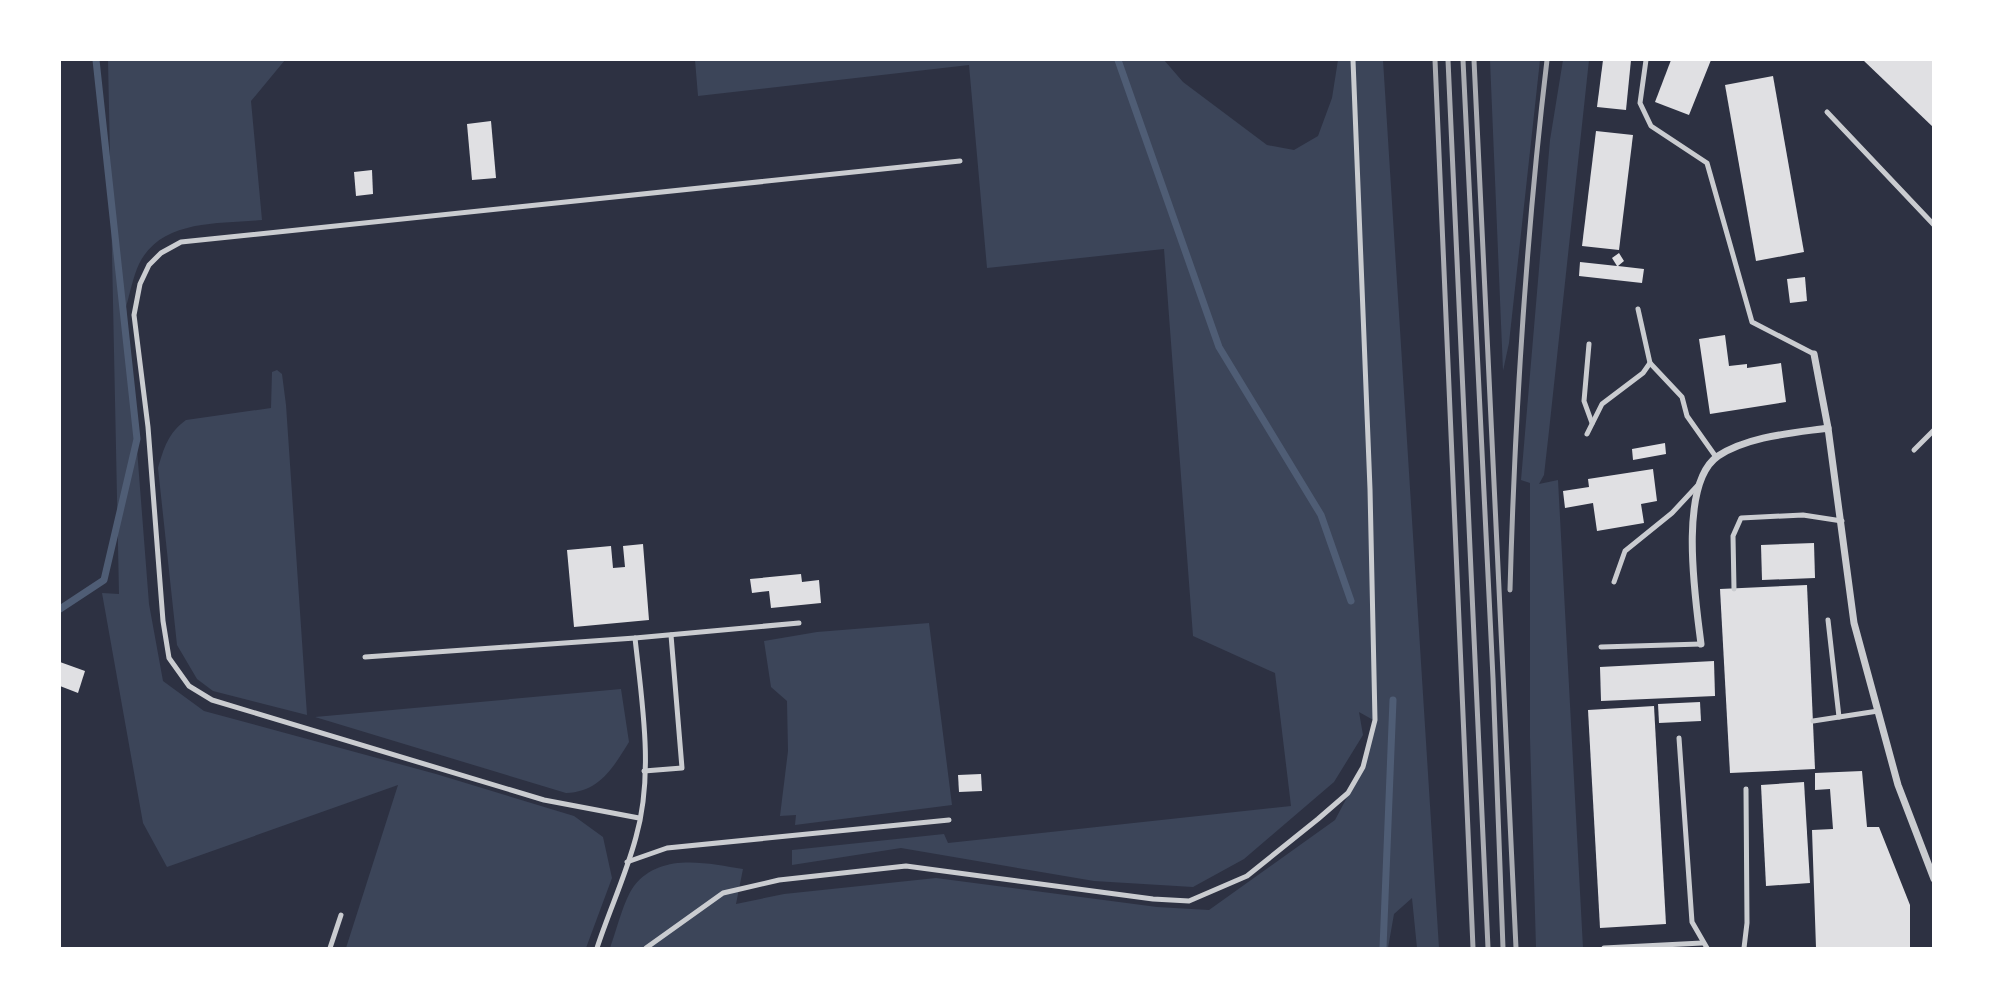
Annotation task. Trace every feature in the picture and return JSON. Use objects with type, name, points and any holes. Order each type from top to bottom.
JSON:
[{"type":"street","points":[[1814,354],[1842,521],[1854,623],[1898,785],[1934,879]]},
{"type":"street","points":[[1701,644],[1692,579],[1691,534],[1701,482],[1716,457],[1747,443],[1828,428]]},
{"type":"lane","points":[[646,948],[723,893],[779,880],[906,866],[1153,899],[1189,901],[1247,876],[1348,793],[1363,767],[1375,720],[1370,489],[1353,60]]},
{"type":"lane","points":[[1646,60],[1640,103],[1651,126],[1707,163],[1752,322],[1814,354]]},
{"type":"lane","points":[[1827,112],[1934,225]]},
{"type":"lane","points":[[639,818],[544,800],[212,700],[189,686],[169,658],[163,621],[148,427],[134,315],[140,284],[149,265],[161,253],[181,242],[194,240],[960,161]]},
{"type":"lane","points":[[1638,309],[1650,363],[1682,397],[1694,428],[1716,457]]},
{"type":"lane","points":[[1589,344],[1584,401],[1592,423]]},
{"type":"lane","points":[[1587,434],[1602,404],[1643,373],[1650,363]]},
{"type":"lane","points":[[1914,450],[1934,430]]},
{"type":"lane","points":[[1614,582],[1625,551],[1672,513],[1701,482]]},
{"type":"lane","points":[[1734,589],[1734,536],[1741,518],[1803,514],[1842,521]]},
{"type":"lane","points":[[1828,620],[1839,717]]},
{"type":"lane","points":[[365,657],[635,638],[799,623]]},
{"type":"lane","points":[[644,771],[682,768],[671,635]]},
{"type":"lane","points":[[597,948],[627,862],[639,818],[644,771],[635,638]]},
{"type":"lane","points":[[1601,648],[1701,644]]},
{"type":"lane","points":[[1813,721],[1878,712]]},
{"type":"lane","points":[[1679,738],[1692,922],[1707,948]]},
{"type":"lane","points":[[1744,948],[1747,923],[1746,789]]},
{"type":"lane","points":[[627,862],[667,848],[949,820]]},
{"type":"lane","points":[[330,948],[341,915]]},
{"type":"lane","points":[[1604,948],[1702,943]]},
{"type":"shaded area","points":[[108,60],[285,60],[251,101],[262,220],[193,227],[176,231],[161,239],[149,249],[139,264],[126,307],[149,604],[163,681],[204,711],[436,774],[574,816],[603,837],[612,878],[586,948],[346,948],[398,785],[167,867],[143,823],[102,593],[119,594]]},
{"type":"shaded area","points":[[695,60],[1164,60],[1183,82],[1267,145],[1294,150],[1318,136],[1332,98],[1338,60],[1383,60],[1439,948],[1417,948],[1412,898],[1394,914],[1388,948],[610,948],[634,886],[657,868],[685,862],[743,869],[736,904],[784,894],[936,878],[1157,907],[1209,910],[1335,820],[1363,767],[1375,721],[1359,712],[1363,735],[1334,782],[1244,859],[1193,887],[1094,881],[901,848],[792,865],[792,850],[944,834],[948,843],[1291,806],[1275,673],[1193,636],[1164,249],[987,268],[969,65],[698,96]]},
{"type":"shaded area","points":[[1490,60],[1540,60],[1509,343],[1503,371]]},
{"type":"shaded area","points":[[1563,60],[1589,60],[1544,475],[1539,484],[1558,480],[1583,948],[1536,948],[1530,738],[1530,483],[1521,480],[1550,140]]},
{"type":"shaded area","points":[[277,370],[282,374],[286,405],[307,715],[213,691],[197,679],[177,645],[158,468],[171,436],[186,420],[271,408],[272,372]]},
{"type":"shaded area","points":[[929,623],[952,805],[795,825],[796,815],[780,816],[788,751],[787,701],[771,687],[764,641],[817,632]]},
{"type":"shaded area","points":[[621,689],[629,742],[604,777],[578,792],[566,793],[315,717]]},
{"type":"building","points":[[1603,60],[1631,60],[1626,110],[1597,107]]},
{"type":"building","points":[[1671,60],[1711,60],[1689,115],[1655,102]]},
{"type":"building","points":[[1863,60],[1934,60],[1934,128]]},
{"type":"building","points":[[1773,76],[1804,252],[1756,261],[1725,85]]},
{"type":"building","points":[[491,121],[496,178],[472,180],[467,124]]},
{"type":"building","points":[[1596,131],[1633,135],[1619,250],[1582,246]]},
{"type":"building","points":[[372,170],[373,194],[356,196],[354,172]]},
{"type":"building","points":[[1619,253],[1624,261],[1618,266],[1644,269],[1642,283],[1579,276],[1580,262],[1617,266],[1612,258]]},
{"type":"building","points":[[1805,277],[1807,301],[1790,303],[1787,279]]},
{"type":"building","points":[[1725,335],[1729,366],[1747,364],[1747,368],[1781,363],[1786,402],[1710,414],[1699,339]]},
{"type":"building","points":[[1665,443],[1666,454],[1633,460],[1632,449]]},
{"type":"building","points":[[1653,469],[1657,501],[1641,504],[1644,523],[1597,531],[1593,503],[1565,508],[1563,491],[1589,487],[1588,479]]},
{"type":"building","points":[[1814,543],[1815,578],[1762,580],[1761,545]]},
{"type":"building","points":[[643,544],[649,620],[574,627],[567,550],[611,546],[613,568],[625,567],[623,546]]},
{"type":"building","points":[[801,574],[802,582],[819,580],[821,603],[771,608],[769,591],[752,593],[750,579]]},
{"type":"building","points":[[1807,585],[1815,769],[1730,773],[1720,589]]},
{"type":"building","points":[[1714,661],[1715,696],[1601,701],[1600,667]]},
{"type":"building","points":[[60,662],[85,671],[78,693],[60,686]]},
{"type":"building","points":[[1700,702],[1701,721],[1659,723],[1658,704]]},
{"type":"building","points":[[1654,706],[1666,924],[1600,928],[1588,710]]},
{"type":"building","points":[[1862,771],[1867,827],[1879,827],[1910,905],[1910,948],[1816,948],[1812,830],[1833,829],[1830,789],[1815,790],[1815,773]]},
{"type":"building","points":[[981,774],[982,791],[959,792],[958,775]]},
{"type":"building","points":[[1804,782],[1810,883],[1766,886],[1761,785]]},
{"type":"waterway","points":[[60,609],[104,580],[137,439],[96,60]]},
{"type":"waterway","points":[[1118,60],[1219,347],[1321,515],[1351,601]]},
{"type":"waterway","points":[[1383,948],[1393,700]]},
{"type":"railway","points":[[1435,60],[1473,948]]},
{"type":"railway","points":[[1448,60],[1488,948]]},
{"type":"railway","points":[[1463,60],[1493,678],[1503,948]]},
{"type":"railway","points":[[1474,60],[1516,948]]},
{"type":"railway","points":[[1510,590],[1522,324],[1547,60]]}]
